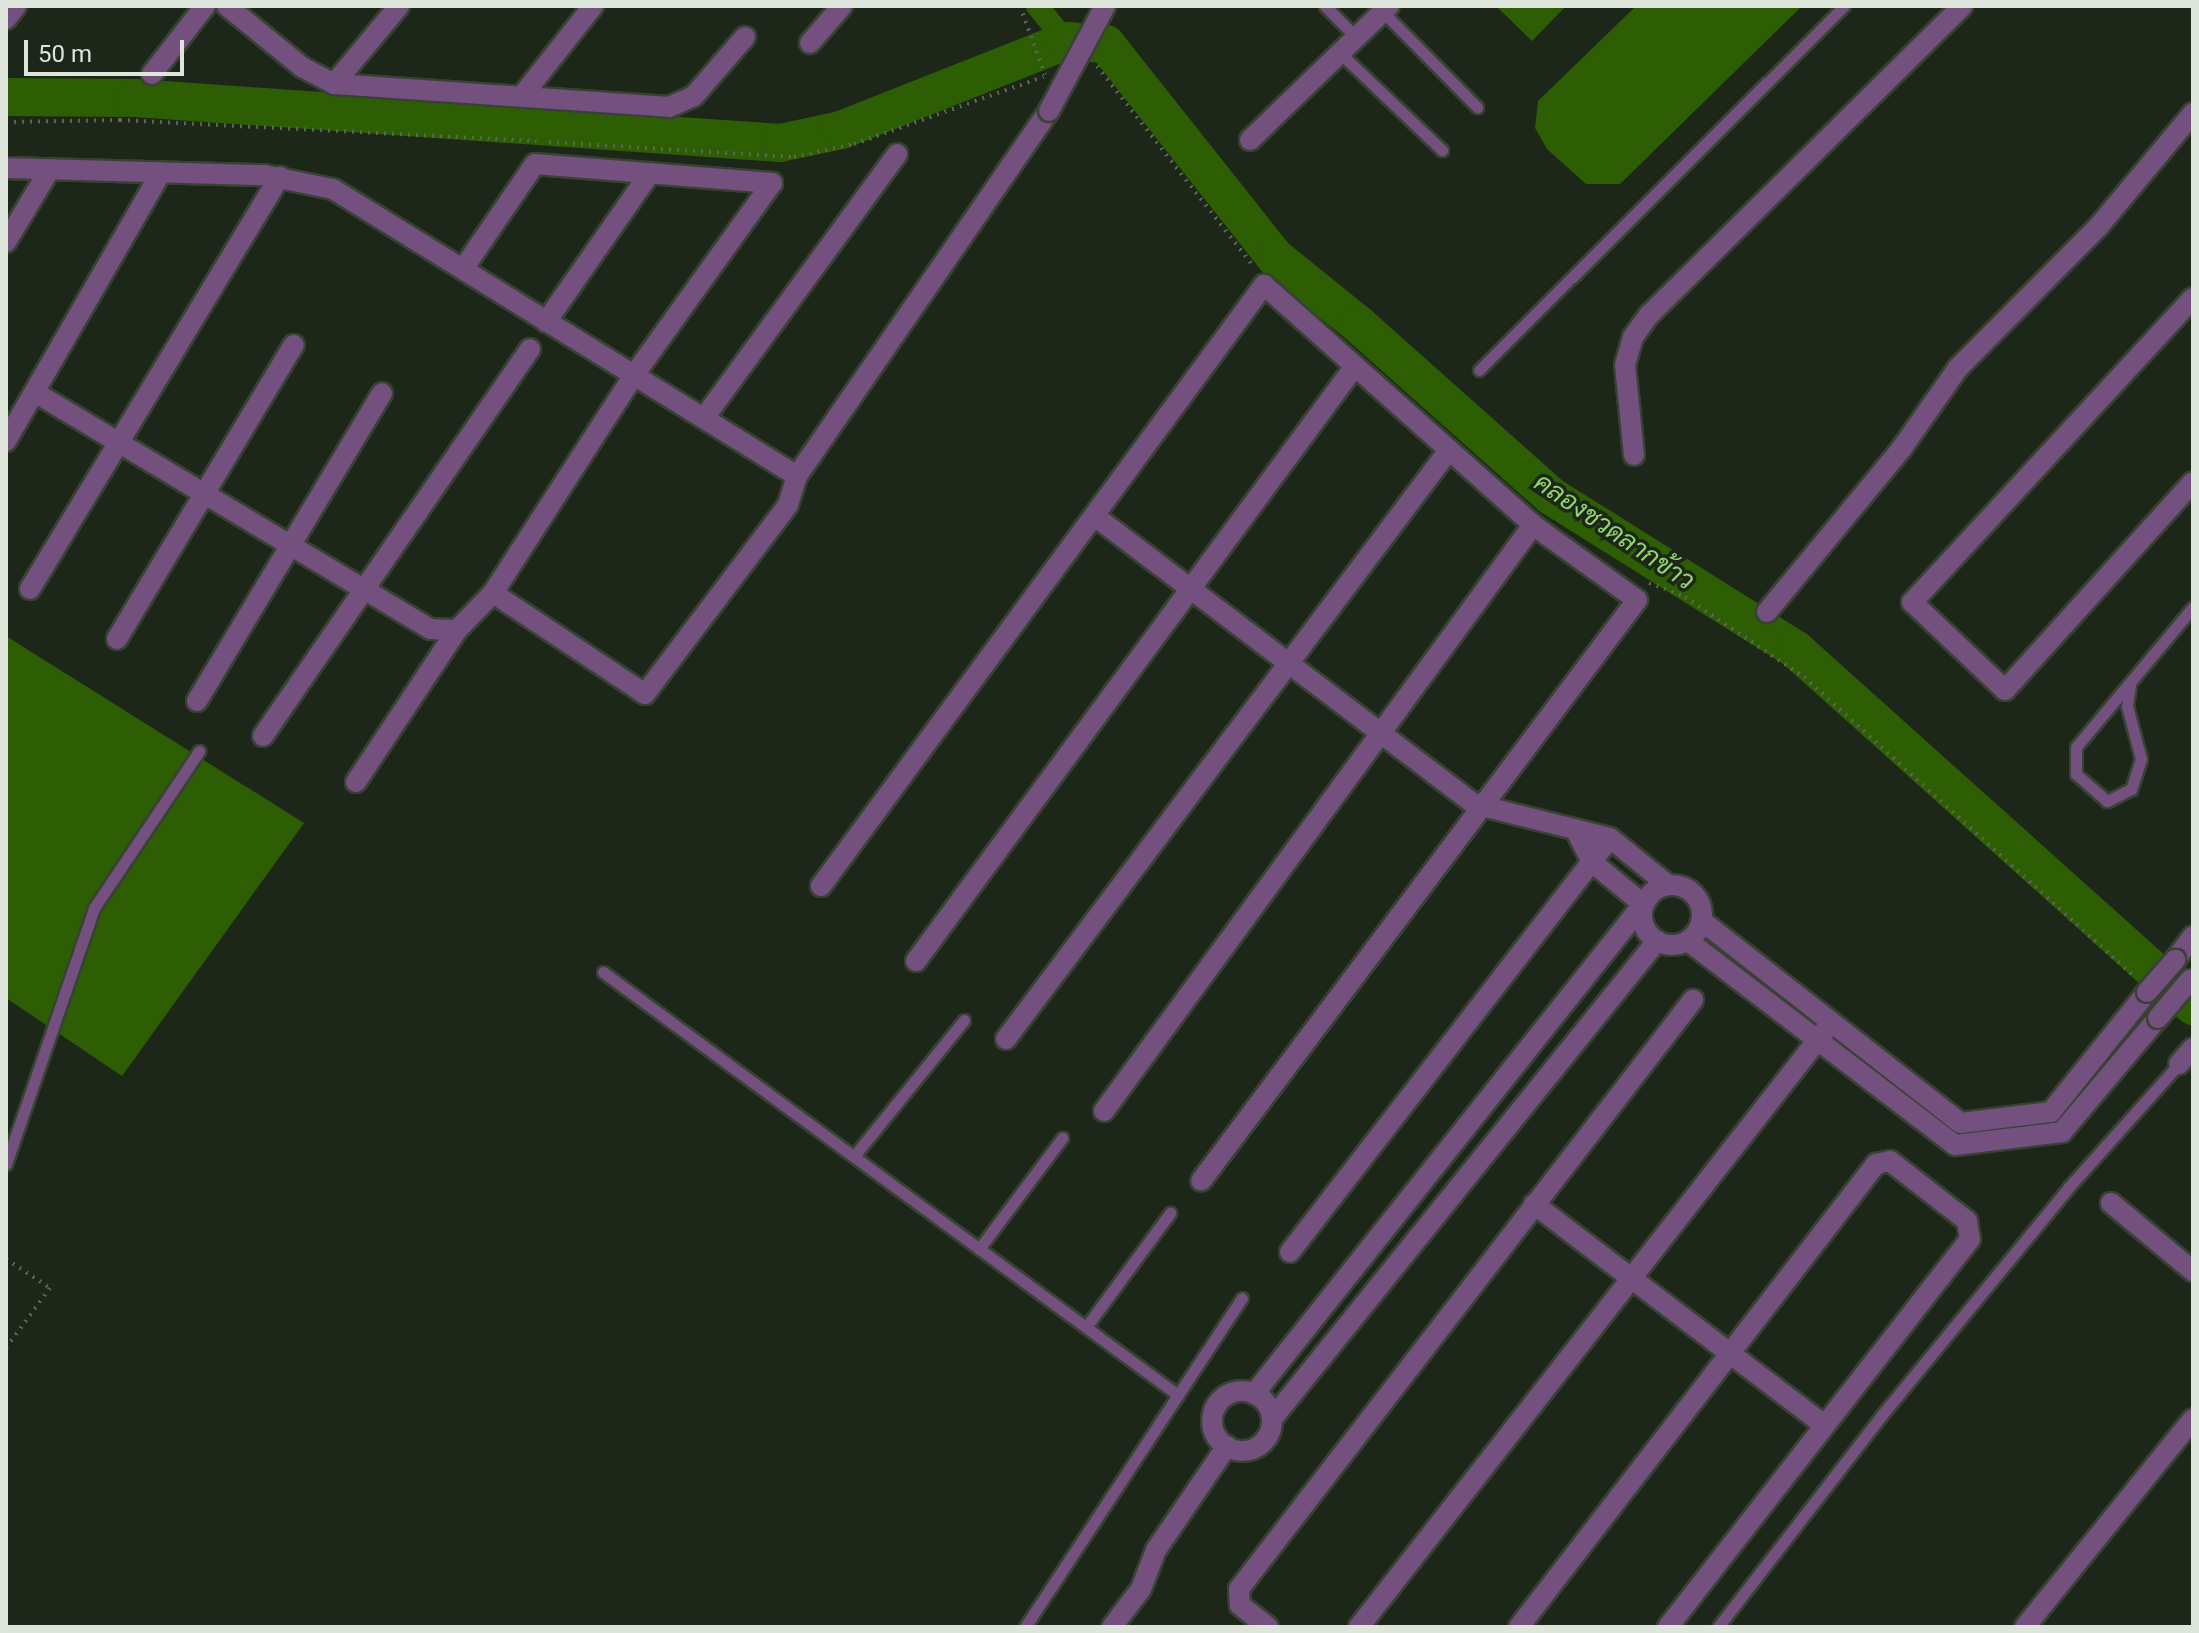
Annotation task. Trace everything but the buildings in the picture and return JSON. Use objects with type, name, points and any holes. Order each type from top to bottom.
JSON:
[{"type":"street","points":[[6,19],[16,6]]},
{"type":"street","points":[[152,74],[205,6]]},
{"type":"street","points":[[227,6],[302,67],[334,84],[522,96],[681,104],[745,37]]},
{"type":"street","points":[[334,84],[399,6]]},
{"type":"street","points":[[522,96],[593,6]]},
{"type":"street","points":[[493,593],[645,694],[788,505],[797,476],[1049,111],[1105,6]]},
{"type":"street","points":[[1634,455],[1625,365],[1633,337],[1649,315],[1962,6]]},
{"type":"street","points":[[810,43],[834,9]]},
{"type":"street","points":[[1250,140],[1386,9]]},
{"type":"street","points":[[1767,612],[1902,448],[1958,368],[2099,226],[2193,113]]},
{"type":"street","points":[[704,418],[897,154]]},
{"type":"street","points":[[356,782],[457,630],[493,593],[634,375],[772,183],[535,164],[463,269]]},
{"type":"street","points":[[6,168],[280,177],[333,189],[797,476]]},
{"type":"street","points":[[6,242],[50,169]]},
{"type":"street","points":[[6,441],[161,172]]},
{"type":"street","points":[[546,322],[650,173]]},
{"type":"street","points":[[30,589],[280,177]]},
{"type":"street","points":[[821,886],[1096,517],[1264,285],[1533,525],[1637,600],[1201,1181]]},
{"type":"street","points":[[2193,298],[1912,602],[2005,690],[2193,482]]},
{"type":"street","points":[[117,639],[294,345]]},
{"type":"street","points":[[263,736],[366,591],[530,349]]},
{"type":"street","points":[[916,961],[1355,366]]},
{"type":"street","points":[[36,393],[430,629],[457,630]]},
{"type":"street","points":[[197,701],[382,393]]},
{"type":"street","points":[[1006,1039],[1449,450]]},
{"type":"street","points":[[1096,517],[1481,806],[1610,838],[1668,885],[1684,888],[1697,898],[1702,921],[1830,1024],[1961,1123],[2042,1116],[2073,1087],[2142,986],[2175,960],[2193,936]]},
{"type":"street","points":[[1104,1111],[1533,525]]},
{"type":"street","points":[[1575,829],[1592,862],[1646,901]]},
{"type":"street","points":[[1290,1252],[1610,838]]},
{"type":"street","points":[[1254,1394],[1646,901],[1668,885]]},
{"type":"street","points":[[1646,901],[1643,921],[1657,941],[1672,945],[1688,941],[1702,921]]},
{"type":"street","points":[[1272,1419],[1266,1404],[1254,1394],[1230,1393],[1214,1411],[1215,1435],[1227,1446],[1242,1451],[1257,1446],[1269,1435],[1272,1419],[1657,941]]},
{"type":"street","points":[[1688,941],[1816,1043],[1955,1145],[2050,1137],[2073,1123],[2191,978]]},
{"type":"street","points":[[1268,1627],[1240,1605],[1239,1589],[1693,1000]]},
{"type":"street","points":[[1359,1627],[1628,1278],[1830,1024]]},
{"type":"street","points":[[2073,1087],[2091,1102]]},
{"type":"street","points":[[1457,1138],[1480,1159]]},
{"type":"street","points":[[1519,1627],[1876,1164],[1895,1164],[1967,1221],[1970,1239],[1668,1627]]},
{"type":"street","points":[[2111,1203],[2193,1271]]},
{"type":"street","points":[[1534,1204],[1824,1425]]},
{"type":"street","points":[[2025,1627],[2193,1419]]},
{"type":"street","points":[[1112,1627],[1141,1589],[1156,1550],[1227,1446]]},
{"type":"lane","points":[[1325,6],[1356,37]]},
{"type":"lane","points":[[1479,370],[1844,6]]},
{"type":"lane","points":[[1386,9],[1477,107]]},
{"type":"lane","points":[[1340,53],[1442,150]]},
{"type":"lane","points":[[2130,685],[2127,706],[2141,759],[2131,789],[2107,801],[2087,787],[2072,759],[2082,737],[2130,685],[2193,607]]},
{"type":"lane","points":[[6,1164],[94,908],[199,751]]},
{"type":"lane","points":[[603,972],[1178,1395]]},
{"type":"lane","points":[[854,1156],[964,1020]]},
{"type":"lane","points":[[1718,1627],[1881,1416],[2068,1188],[2187,1056]]},
{"type":"lane","points":[[979,1249],[1062,1138]]},
{"type":"lane","points":[[1086,1327],[1170,1213]]},
{"type":"lane","points":[[1025,1627],[1242,1298]]},
{"type":"path","points":[[1020,6],[1045,76]]},
{"type":"path","points":[[1091,62],[1127,98],[1202,201],[1266,276]]},
{"type":"path","points":[[6,122],[120,120],[794,157],[854,144],[1056,72]]},
{"type":"path","points":[[1646,582],[1685,597],[1804,677],[2142,986]]},
{"type":"path","points":[[6,1259],[50,1288],[6,1348]]},
{"type":"shaded area","points":[[1496,6],[1566,6],[1532,41]]},
{"type":"shaded area","points":[[1636,6],[1802,6],[1620,184],[1586,184],[1547,149],[1535,128],[1538,101]]},
{"type":"shaded area","points":[[6,636],[304,823],[122,1076],[6,998]]},
{"type":"waterway","points":[[1037,6],[1066,41]]},
{"type":"waterway","name":"คลองชวดลากข้าว","points":[[6,97],[135,98],[780,143],[841,130],[1066,41],[1106,44],[1275,257],[1358,324],[1551,496],[1795,649],[2193,1006]]}]
